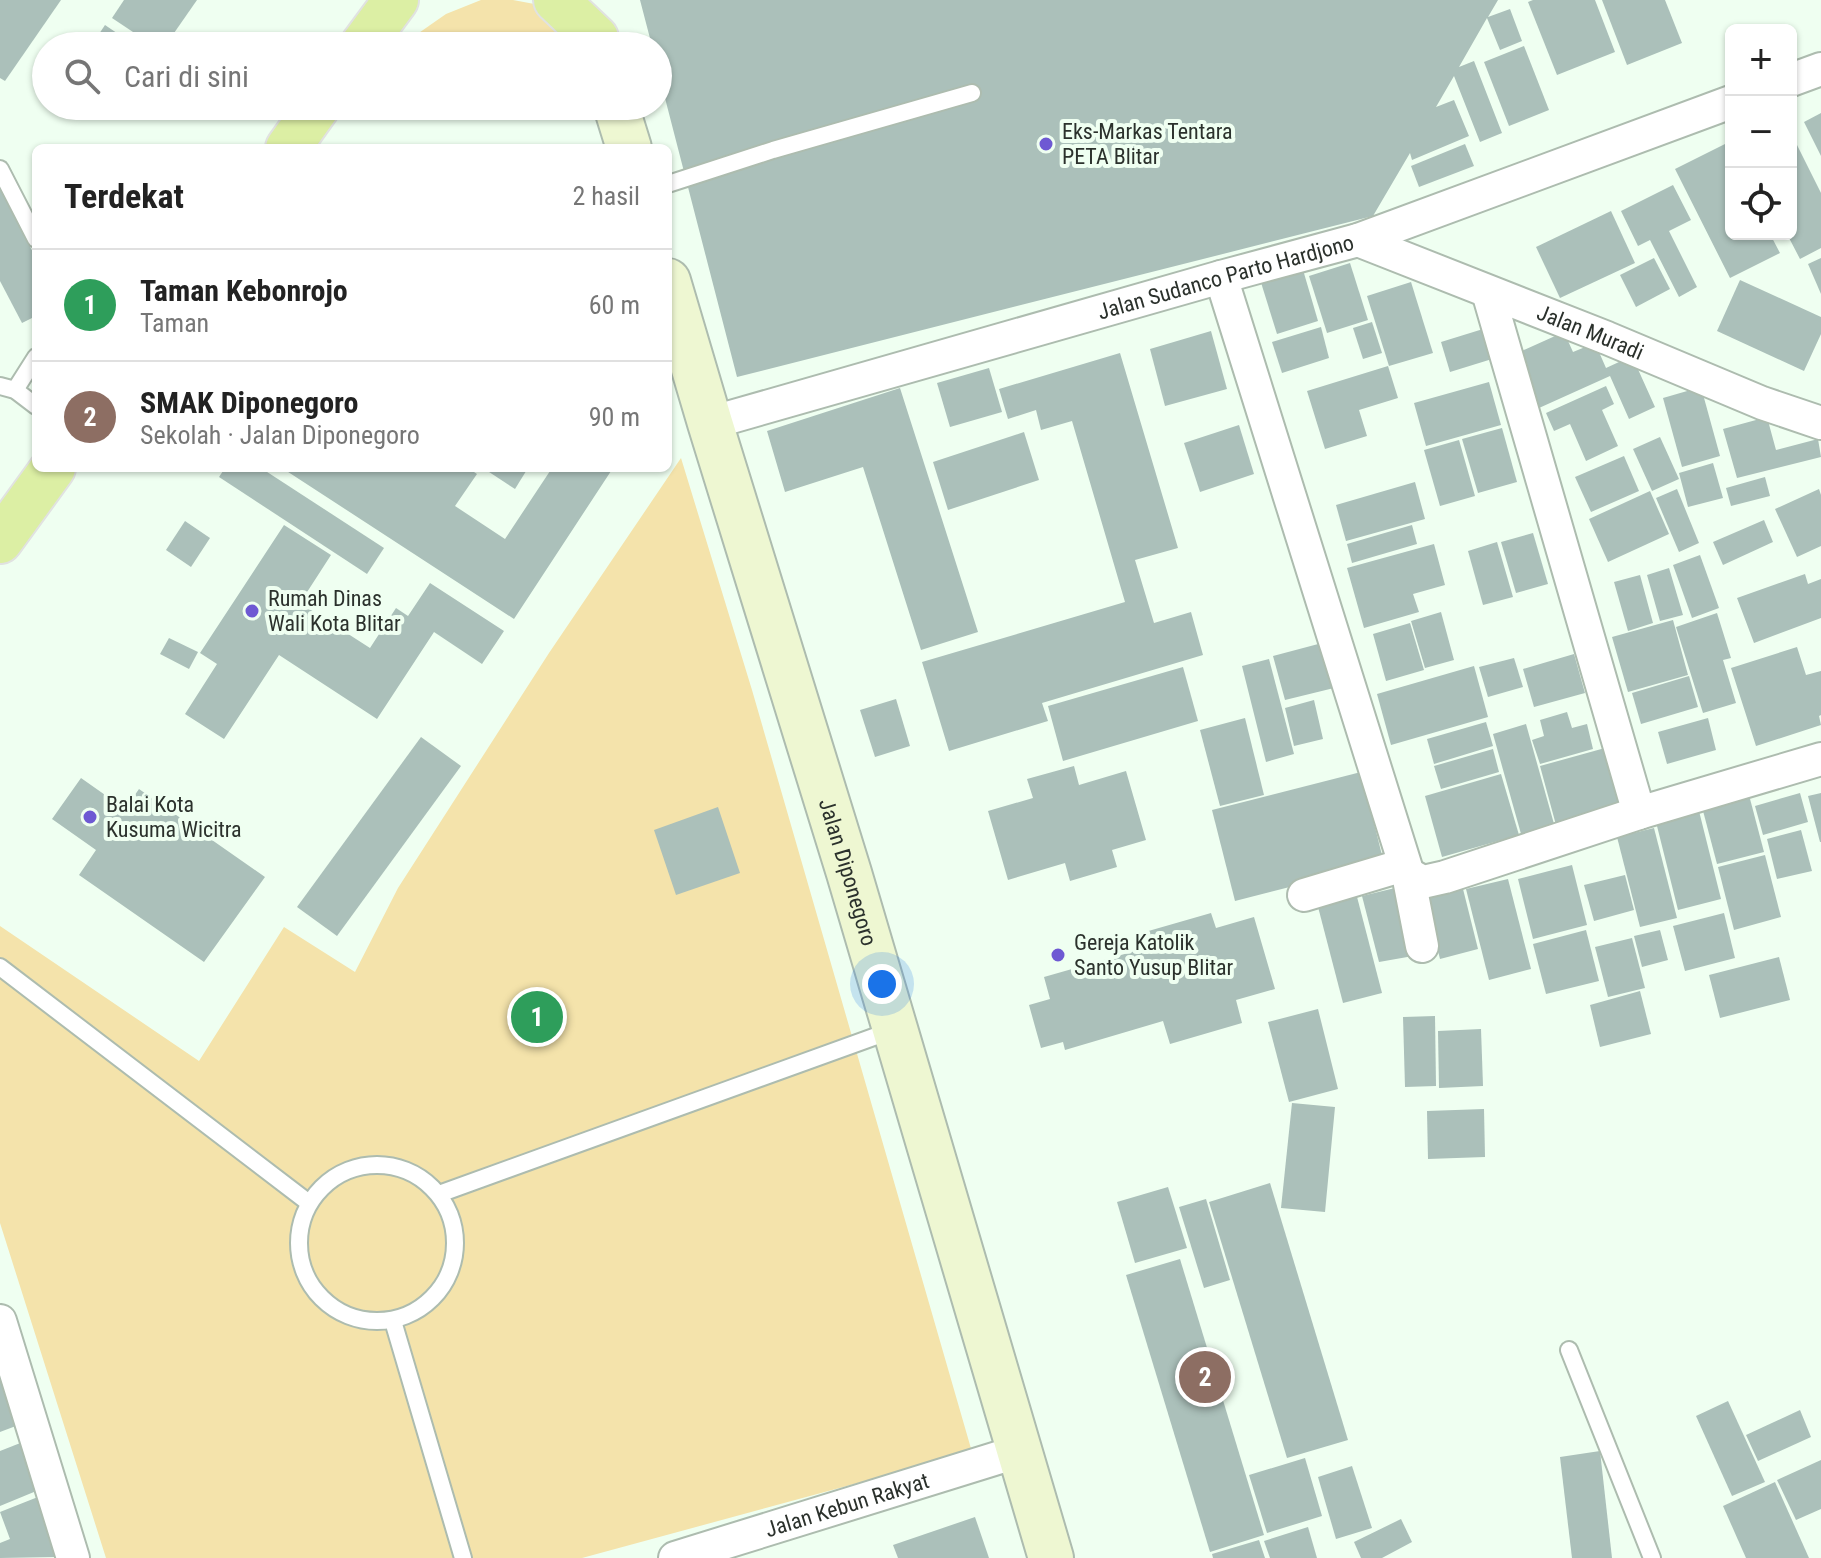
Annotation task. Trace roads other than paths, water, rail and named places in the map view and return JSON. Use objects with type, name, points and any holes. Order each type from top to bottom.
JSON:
[{"type":"main road","points":[[372,32],[396,0]]},
{"type":"main road","points":[[556,0],[594,28]]},
{"type":"main road","points":[[291,144],[308,120]]},
{"type":"main road","points":[[620,120],[628,144]]},
{"type":"main road","name":"Jalan Diponegoro","points":[[672,295],[849,873],[1051,1558]]},
{"type":"main road","points":[[0,541],[50,472]]},
{"type":"street","points":[[1797,78],[1821,69]]},
{"type":"street","name":"Jalan Sudanco Parto Hardjono","points":[[710,423],[1358,240],[1725,104]]},
{"type":"street","name":"Jalan Muradi","points":[[1358,240],[1762,403],[1821,423]]},
{"type":"street","points":[[1221,277],[1406,869],[1422,946]]},
{"type":"street","points":[[1488,292],[1639,813]]},
{"type":"street","points":[[1406,869],[1423,882],[1445,877],[1639,813],[1821,759]]},
{"type":"street","points":[[1304,895],[1406,869]]},
{"type":"street","points":[[0,1321],[73,1558]]},
{"type":"street","name":"Jalan Kebun Rakyat","points":[[675,1558],[1020,1451]]},
{"type":"lane","points":[[672,183],[972,93]]},
{"type":"lane","points":[[0,169],[32,231]]},
{"type":"lane","points":[[32,361],[7,388],[32,404]]},
{"type":"lane","points":[[0,967],[309,1203]]},
{"type":"lane","points":[[439,1194],[895,1029]]},
{"type":"lane","points":[[385,1165],[412,1172],[439,1194],[453,1218],[457,1244],[446,1282],[424,1307],[393,1321],[353,1319],[328,1307],[315,1293],[302,1269],[299,1230],[309,1203],[327,1182],[349,1170],[385,1165]]},
{"type":"lane","points":[[393,1321],[463,1558]]},
{"type":"lane","points":[[1569,1350],[1652,1558]]},
{"type":"place","name":"Eks-Markas Tentara PETA Blitar","points":[[1046,144]]},
{"type":"place","name":"Rumah Dinas Wali Kota Blitar","points":[[252,611]]},
{"type":"place","name":"Balai Kota Kusuma Wicitra","points":[[90,817]]},
{"type":"place","name":"Gereja Katolik Santo Yusup Blitar","points":[[1058,955]]},
{"type":"place","name":"Taman Kebonrojo","points":[[537,1017]]},
{"type":"place","name":"SMAK Diponegoro","points":[[1205,1377]]}]
